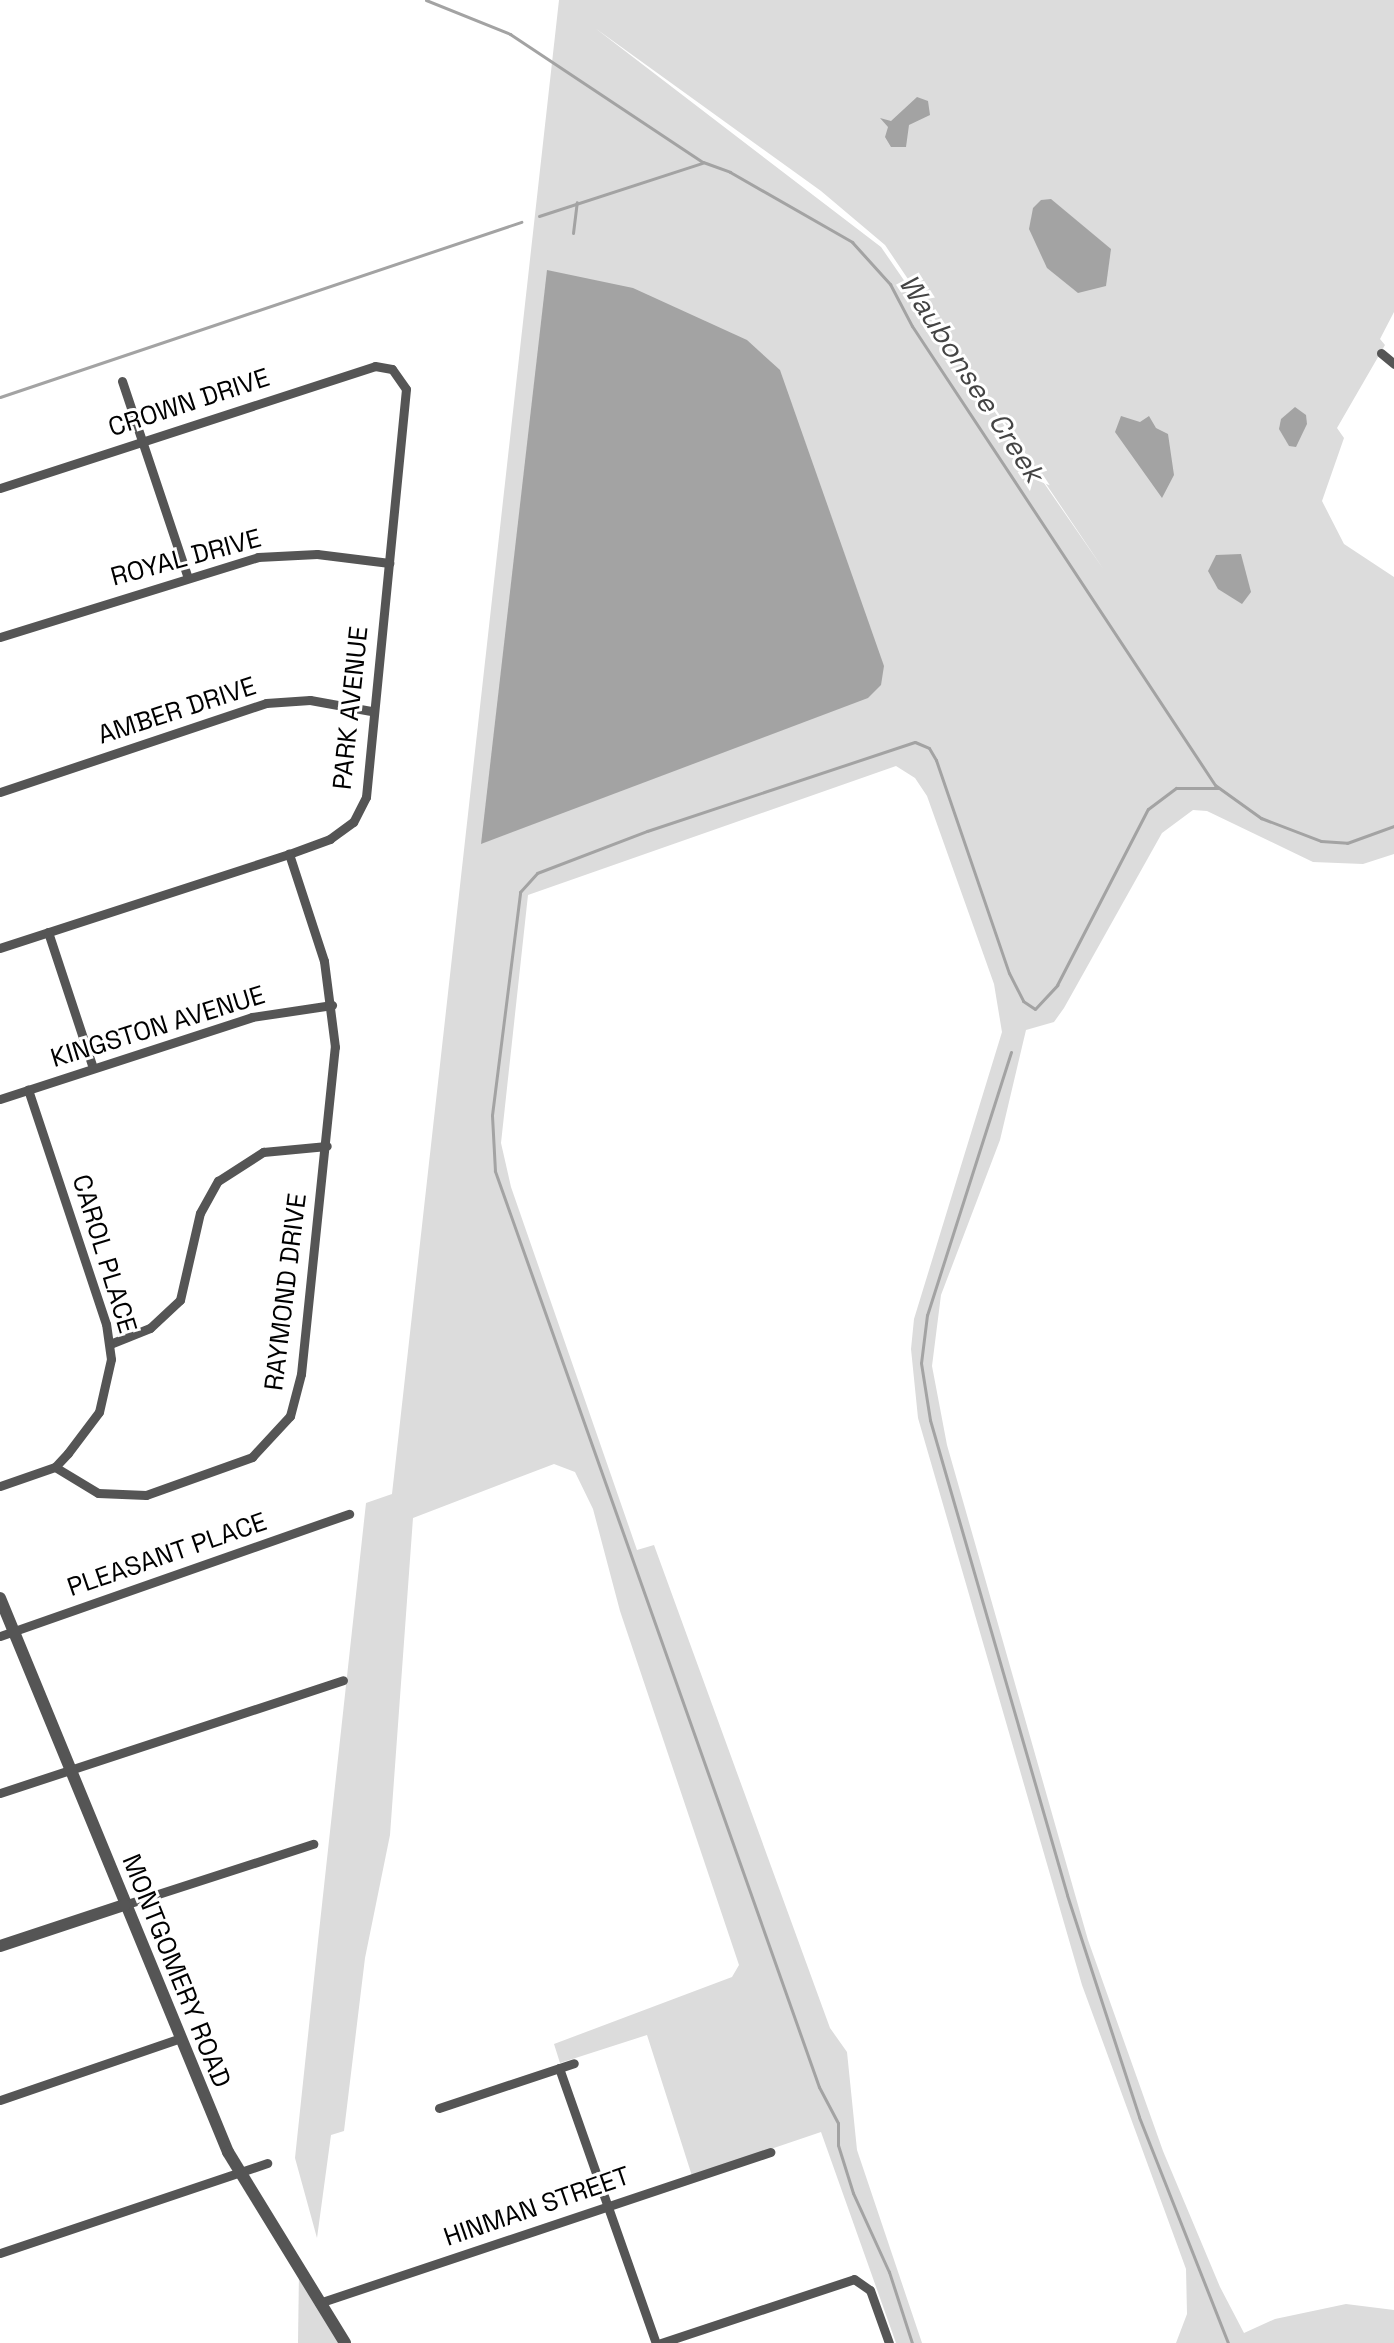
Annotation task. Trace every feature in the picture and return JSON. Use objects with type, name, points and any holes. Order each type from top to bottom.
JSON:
[{"type":"street","points":[[1381,353],[1394,364]]},
{"type":"street","name":"CROWN DRIVE","points":[[0,488],[375,366],[392,369]]},
{"type":"street","name":"PARK AVENUE","points":[[0,948],[289,854],[330,839],[353,822],[366,797],[371,711],[406,389],[392,369]]},
{"type":"street","points":[[122,381],[187,575]]},
{"type":"street","name":"ROYAL DRIVE","points":[[0,637],[187,575],[258,557],[317,554],[389,563]]},
{"type":"street","name":"AMBER DRIVE","points":[[0,792],[266,703],[310,700],[371,711]]},
{"type":"street","name":"RAYMOND DRIVE","points":[[55,1467],[98,1493],[146,1495],[252,1457],[281,1429],[294,1406],[301,1374],[334,1076],[332,1005],[319,945],[289,854]]},
{"type":"street","points":[[48,932],[93,1068]]},
{"type":"street","name":"KINGSTON AVENUE","points":[[0,1099],[252,1017],[332,1005]]},
{"type":"street","name":"CAROL PLACE","points":[[28,1090],[110,1344],[110,1379],[99,1412],[55,1467]]},
{"type":"street","points":[[110,1344],[150,1328],[180,1300],[200,1213],[225,1175],[263,1152],[327,1146]]},
{"type":"street","points":[[0,1486],[55,1467]]},
{"type":"street","name":"PLEASANT PLACE","points":[[0,1636],[349,1514]]},
{"type":"street","name":"MONTGOMERY ROAD","points":[[0,1598],[178,2039],[239,2173],[345,2343]]},
{"type":"street","points":[[0,1793],[343,1680]]},
{"type":"street","points":[[0,1946],[313,1844]]},
{"type":"street","points":[[0,2100],[178,2039]]},
{"type":"street","points":[[439,2108],[574,2063]]},
{"type":"street","points":[[559,2068],[659,2343],[860,2279],[870,2290],[889,2343]]},
{"type":"street","name":"HINMAN STREET","points":[[319,2303],[770,2152]]},
{"type":"street","points":[[0,2253],[267,2163]]},
{"type":"shaded area","points":[[559,0],[1394,0],[1394,312],[1380,339],[1385,345],[1337,428],[1344,438],[1322,501],[1344,544],[1394,577],[1394,854],[1363,864],[1313,862],[1207,811],[1193,810],[1162,833],[1064,1008],[1054,1022],[1026,1030],[1000,1140],[941,1295],[932,1366],[947,1445],[1088,1940],[1163,2151],[1220,2287],[1244,2333],[1275,2319],[1346,2304],[1394,2310],[1394,2343],[1176,2343],[1187,2314],[1186,2269],[1082,1985],[918,1418],[911,1349],[914,1319],[1002,1032],[994,984],[927,796],[915,778],[896,766],[528,895],[501,1143],[511,1187],[637,1550],[654,1545],[830,2028],[847,2052],[857,2150],[922,2343],[896,2343],[821,2132],[692,2176],[647,2035],[560,2063],[554,2044],[732,1977],[739,1965],[620,1611],[593,1509],[575,1472],[554,1464],[413,1518],[390,1835],[365,1958],[344,2131],[331,2135],[317,2238],[295,2158],[366,1503],[392,1494]],"holes":[[[595,28],[821,191],[885,245],[1104,570],[881,247]]]},
{"type":"shaded area","points":[[917,97],[928,101],[930,115],[909,125],[906,147],[891,147],[885,137],[888,127],[880,118],[891,121]]},
{"type":"shaded area","points":[[1051,199],[1111,249],[1106,286],[1078,293],[1047,268],[1029,229],[1033,208],[1041,200]]},
{"type":"shaded area","points":[[547,270],[633,288],[747,340],[780,370],[884,666],[881,685],[868,698],[481,844]]},
{"type":"shaded area","points":[[1295,407],[1306,415],[1307,424],[1296,447],[1289,446],[1279,429],[1281,419]]},
{"type":"shaded area","points":[[1121,416],[1140,422],[1149,416],[1156,428],[1168,434],[1174,475],[1162,498],[1115,432]]},
{"type":"shaded area","points":[[1241,554],[1251,592],[1242,604],[1218,589],[1208,571],[1216,555]]},
{"type":"shaded area","points":[[299,2272],[345,2343],[298,2343]]},
{"type":"waterway","name":"Waubonsee Creek","points":[[426,0],[510,34],[703,162],[730,172],[852,242],[890,284],[912,326],[1215,785],[1261,818],[1321,841],[1347,843],[1394,826]]},
{"type":"waterway","points":[[539,216],[702,163]]},
{"type":"waterway","points":[[573,233],[577,202]]},
{"type":"waterway","points":[[0,397],[521,222]]},
{"type":"waterway","points":[[912,2343],[889,2272],[853,2193],[838,2145],[838,2123],[819,2087],[495,1171],[492,1115],[520,892],[537,873],[647,831],[915,742],[929,748],[936,760],[1009,973],[1023,1001],[1035,1009],[1057,985],[1148,809],[1176,788],[1218,788]]},
{"type":"waterway","points":[[1011,1052],[927,1315],[921,1363],[930,1420],[1067,1895],[1139,2117],[1228,2343]]}]
